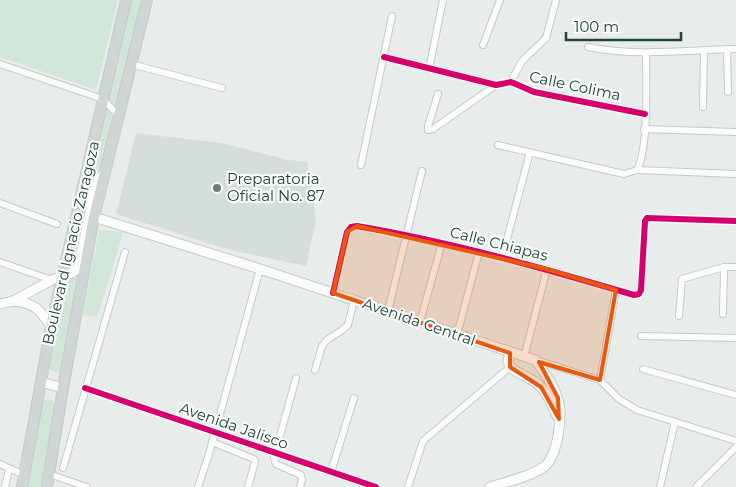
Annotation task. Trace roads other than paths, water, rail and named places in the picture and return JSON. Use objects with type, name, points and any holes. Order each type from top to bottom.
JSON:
[{"type":"main road","name":"Boulevard Ignacio Zaragoza","points":[[22,487],[51,326],[126,0]]},
{"type":"main road","name":"Boulevard Ignacio Zaragoza","points":[[47,487],[94,217],[147,0]]},
{"type":"main road","points":[[0,304],[13,301],[52,280],[74,271],[79,265],[96,184],[104,173]]},
{"type":"main road","name":"Avenida Central","points":[[94,217],[260,269],[535,360]]},
{"type":"main road","points":[[13,301],[32,304],[51,326]]},
{"type":"main road","points":[[510,352],[508,361],[510,367],[541,387],[552,402],[559,419]]},
{"type":"main road","points":[[490,487],[545,466],[555,452],[559,431],[558,398],[545,373],[535,360]]},
{"type":"main road","points":[[41,382],[63,388]]},
{"type":"street","points":[[429,69],[444,0]]},
{"type":"street","points":[[483,45],[500,0]]},
{"type":"street","points":[[511,82],[522,61],[546,38],[556,0]]},
{"type":"street","points":[[361,165],[392,16]]},
{"type":"street","points":[[588,46],[620,52],[646,53],[736,49]]},
{"type":"street","points":[[727,49],[728,92]]},
{"type":"street","points":[[703,107],[704,50]]},
{"type":"street","points":[[636,170],[640,164],[644,129],[646,53]]},
{"type":"street","name":"Calle Colima","points":[[384,57],[496,85],[511,82],[534,92],[645,114]]},
{"type":"street","points":[[0,64],[103,99],[118,115]]},
{"type":"street","points":[[131,64],[222,88]]},
{"type":"street","points":[[438,94],[428,130],[433,129],[496,85]]},
{"type":"street","points":[[644,129],[736,132]]},
{"type":"street","points":[[498,145],[624,174],[636,170],[736,174]]},
{"type":"street","points":[[502,258],[530,152]]},
{"type":"street","points":[[388,311],[422,171]]},
{"type":"street","points":[[0,203],[57,224]]},
{"type":"street","name":"Calle Chiapas","points":[[333,293],[348,232],[351,227],[357,226],[406,234],[547,269],[634,295],[639,294],[641,290],[645,221],[647,218],[736,221]]},
{"type":"street","points":[[420,322],[442,243]]},
{"type":"street","points":[[63,468],[125,252]]},
{"type":"street","points":[[457,335],[479,252]]},
{"type":"street","points":[[0,262],[52,280]]},
{"type":"street","points":[[679,316],[682,279],[686,276],[724,267],[736,267]]},
{"type":"street","points":[[723,314],[724,267]]},
{"type":"street","points":[[198,487],[260,269]]},
{"type":"street","points":[[524,356],[547,269]]},
{"type":"street","points":[[600,380],[616,290]]},
{"type":"street","points":[[315,370],[322,346],[328,339],[348,325],[354,300]]},
{"type":"street","points":[[641,336],[736,338]]},
{"type":"street","name":"Avenida Central","points":[[535,360],[600,380],[628,406],[736,442]]},
{"type":"street","points":[[408,487],[423,441],[510,367]]},
{"type":"street","points":[[643,369],[736,394]]},
{"type":"street","points":[[296,378],[274,462],[301,475],[300,487]]},
{"type":"street","name":"Avenida Jalisco","points":[[85,388],[376,487]]},
{"type":"street","points":[[331,472],[354,398]]},
{"type":"street","points":[[660,487],[675,422]]},
{"type":"street","points":[[212,442],[254,458],[256,462],[248,487]]},
{"type":"street","points":[[696,487],[736,447]]},
{"type":"street","points":[[0,464],[24,475]]},
{"type":"street","points":[[5,487],[9,468]]},
{"type":"street","points":[[49,474],[87,487]]},
{"type":"place","name":"Preparatoria Oficial No. 87","points":[[217,188]]}]
